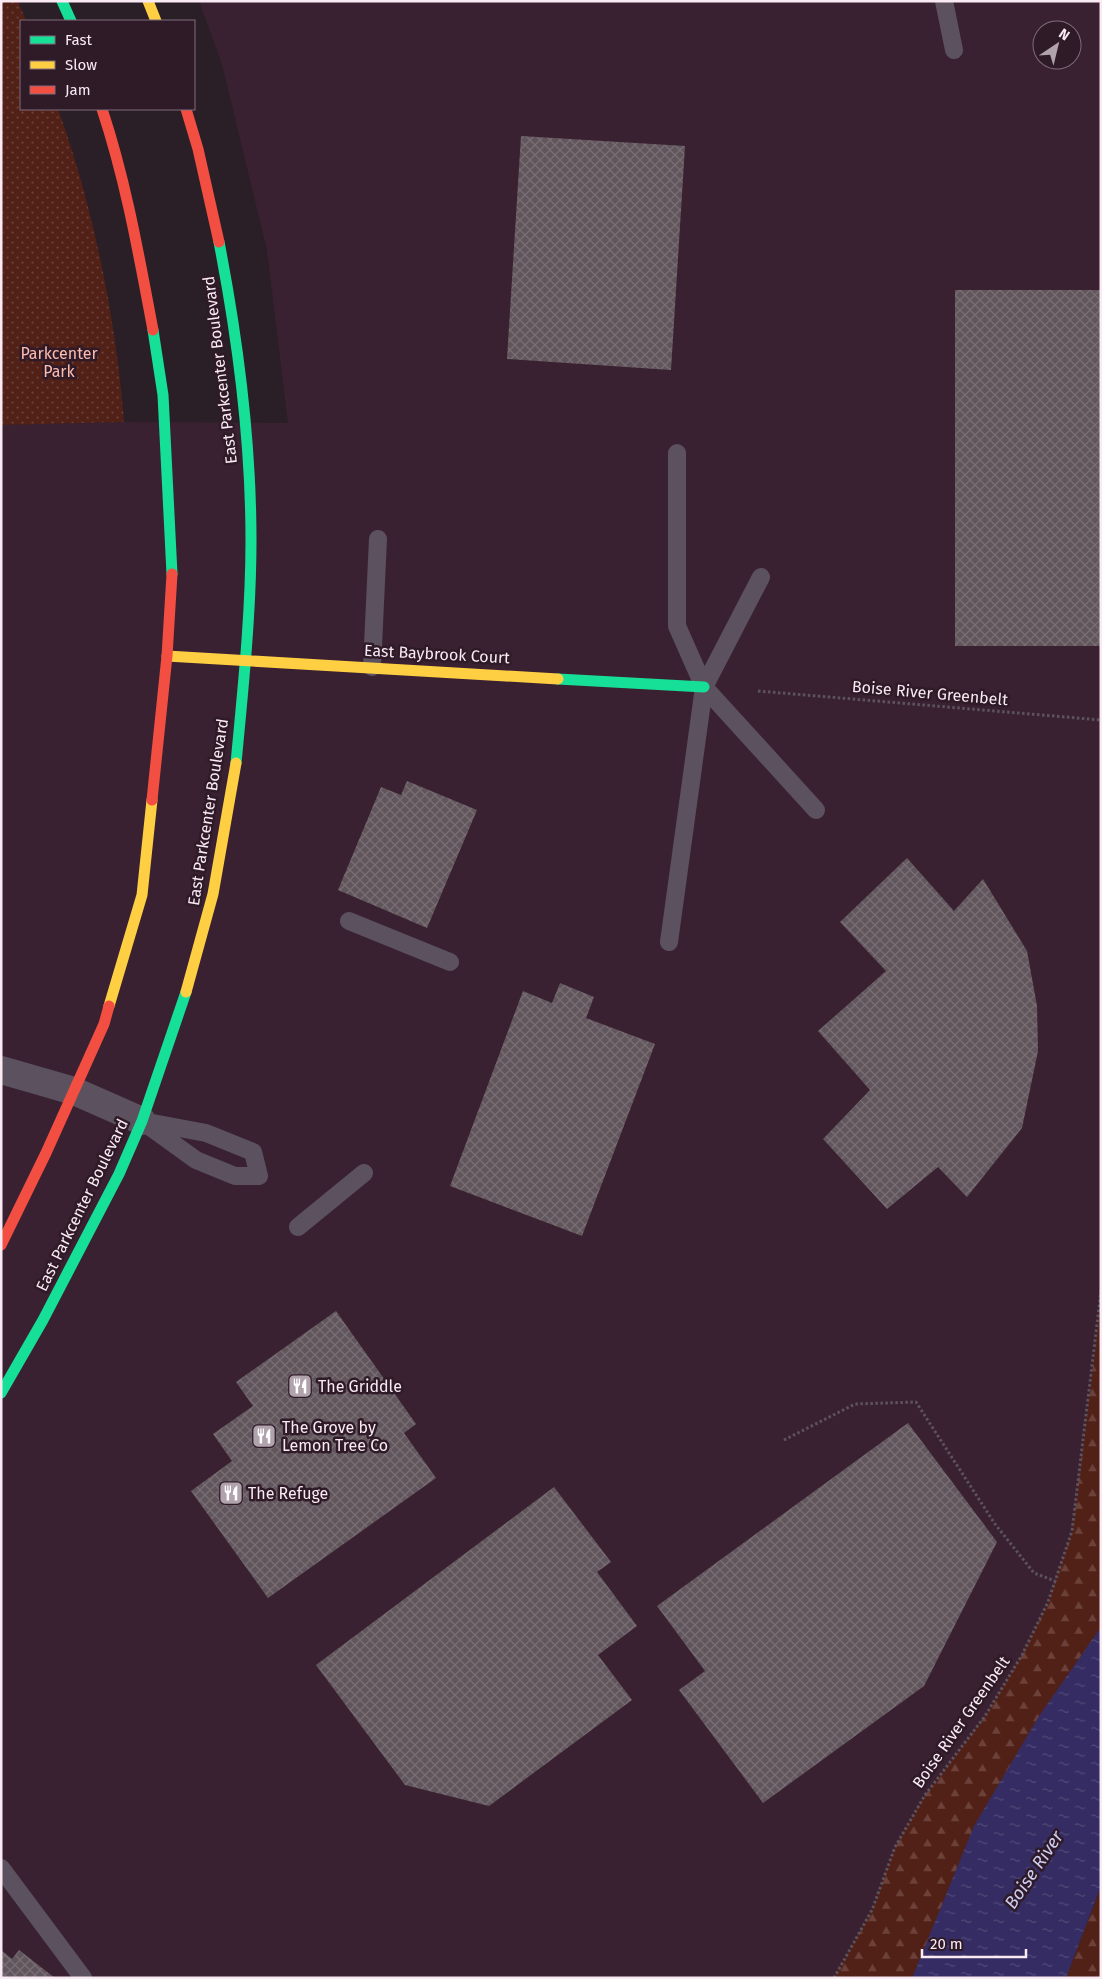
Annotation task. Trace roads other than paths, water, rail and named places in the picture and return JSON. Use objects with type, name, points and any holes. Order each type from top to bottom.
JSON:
[{"type":"main road","points":[[62,1],[71,20]]},
{"type":"main road","points":[[148,1],[156,20]]},
{"type":"main road","points":[[1,1246],[104,1024],[142,895],[167,656],[172,573],[163,395],[158,353],[133,226],[110,130],[102,110]]},
{"type":"main road","name":"East Parkcenter Boulevard","points":[[1,1393],[43,1320],[110,1191],[142,1121],[191,978],[213,894],[235,769],[246,660],[251,540],[247,434],[232,308],[214,216],[186,110]]},
{"type":"main road","name":"East Baybrook Court","points":[[167,656],[704,687]]},
{"type":"street","points":[[1,1070],[74,1090],[142,1121]]},
{"type":"lane","points":[[944,1],[954,50]]},
{"type":"lane","points":[[677,453],[677,626],[704,687],[816,810]]},
{"type":"lane","points":[[372,667],[378,538]]},
{"type":"lane","points":[[669,942],[704,687],[761,577]]},
{"type":"lane","points":[[349,922],[450,962]]},
{"type":"lane","points":[[142,1121],[206,1133],[253,1152],[259,1176],[235,1176],[196,1160],[142,1121]]},
{"type":"lane","points":[[298,1227],[364,1173]]},
{"type":"lane","points":[[1,1868],[83,1978]]},
{"type":"water","name":"Boise River","points":[[1101,1627],[1101,1886],[1066,1978],[912,1978],[974,1826],[1039,1716]]},
{"type":"place","name":"The Griddle","points":[[300,1386]]},
{"type":"place","name":"The Grove by Lemon Tree Co","points":[[264,1436]]},
{"type":"place","name":"The Refuge","points":[[231,1493]]},
{"type":"park label","name":"Parkcenter Park","points":[[59,362]]}]
